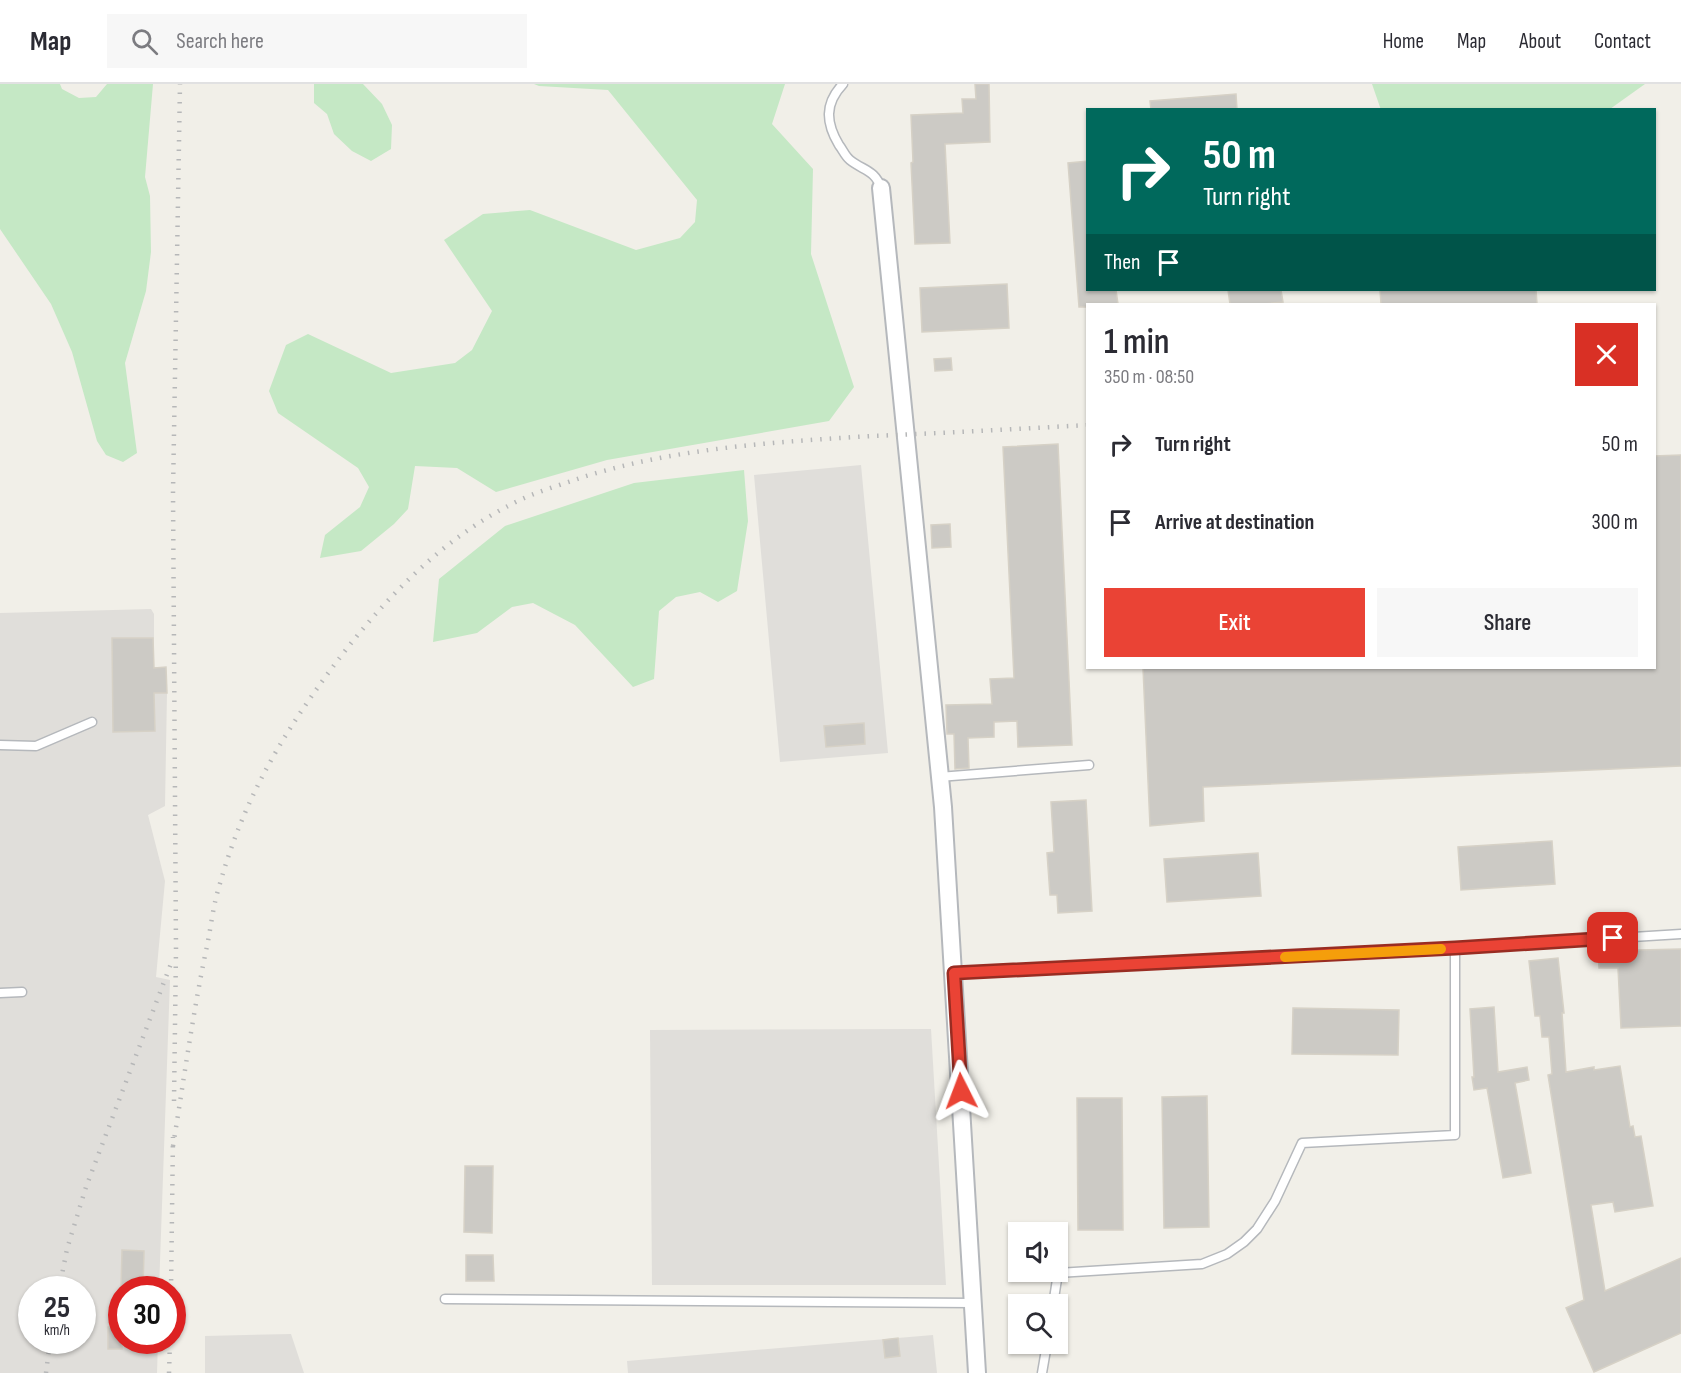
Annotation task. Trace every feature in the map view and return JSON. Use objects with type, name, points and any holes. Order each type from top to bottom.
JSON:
[{"type":"street","points":[[881,188],[939,777],[954,973],[978,1373]]},
{"type":"lane","points":[[843,84],[828,110],[831,131],[848,159],[878,178],[881,188]]},
{"type":"lane","points":[[0,745],[36,746],[92,722]]},
{"type":"lane","points":[[939,777],[1089,765]]},
{"type":"lane","points":[[954,973],[1455,948],[1681,934]]},
{"type":"lane","points":[[1055,1294],[1058,1273],[1202,1264],[1227,1254],[1257,1229],[1275,1201],[1302,1143],[1455,1135],[1455,948]]},
{"type":"lane","points":[[0,993],[22,992]]},
{"type":"lane","points":[[444,1299],[973,1303]]},
{"type":"lane","points":[[1042,1373],[1046,1354]]},
{"type":"shaded area","points":[[861,465],[888,753],[780,762],[754,475]]},
{"type":"shaded area","points":[[151,609],[154,614],[154,667],[166,667],[167,693],[165,806],[148,815],[165,881],[156,977],[170,980],[159,1276],[108,1276],[108,1354],[158,1354],[157,1373],[0,1373],[0,613]]},
{"type":"shaded area","points":[[931,1029],[946,1285],[652,1285],[650,1030]]},
{"type":"shaded area","points":[[291,1334],[304,1373],[205,1373],[205,1336]]},
{"type":"shaded area","points":[[933,1335],[937,1373],[628,1373],[627,1361]]},
{"type":"green space","points":[[0,84],[60,84],[62,89],[79,98],[96,97],[107,84],[153,84],[145,177],[150,196],[151,252],[146,291],[125,363],[137,453],[123,462],[106,455],[97,441],[72,352],[51,304],[0,229]]},
{"type":"green space","points":[[314,84],[363,84],[382,104],[392,125],[391,149],[371,161],[352,151],[334,134],[327,114],[314,103]]},
{"type":"green space","points":[[534,84],[785,84],[772,124],[813,169],[811,254],[854,387],[829,421],[607,460],[496,492],[457,468],[415,466],[408,509],[394,524],[361,551],[320,558],[325,535],[360,507],[369,487],[358,468],[278,413],[269,391],[286,345],[308,334],[391,373],[455,363],[472,350],[492,311],[444,240],[483,214],[530,210],[636,250],[680,238],[695,222],[697,200],[608,90]]},
{"type":"green space","points":[[1372,84],[1645,84],[1611,108],[1380,108]]},
{"type":"green space","points":[[744,470],[748,521],[737,591],[718,602],[700,592],[676,597],[659,611],[654,679],[633,687],[575,625],[533,603],[512,607],[477,633],[433,642],[439,579],[505,526],[634,483]]},
{"type":"building","points":[[975,84],[989,84],[990,142],[945,144],[950,243],[915,244],[911,115],[963,113],[962,99],[976,99]]},
{"type":"building","points":[[1236,94],[1237,108],[1151,108],[1150,101]]},
{"type":"building","points":[[1086,161],[1086,291],[1116,291],[1118,303],[1086,303],[1086,307],[1079,307],[1068,163]]},
{"type":"building","points":[[1007,284],[1009,328],[922,332],[920,288]]},
{"type":"building","points":[[1228,291],[1281,291],[1283,302],[1274,303],[1230,303]]},
{"type":"building","points":[[1380,291],[1536,291],[1537,303],[1381,303]]},
{"type":"building","points":[[951,358],[952,370],[935,371],[934,359]]},
{"type":"building","points":[[1058,444],[1072,745],[1018,747],[1017,721],[994,722],[994,737],[968,738],[969,768],[955,769],[954,734],[947,734],[946,705],[992,704],[990,679],[1014,678],[1003,447]]},
{"type":"building","points":[[1681,455],[1681,766],[1203,787],[1204,821],[1150,826],[1143,669],[1656,669],[1656,456]]},
{"type":"building","points":[[950,524],[951,547],[932,548],[931,525]]},
{"type":"building","points":[[112,638],[153,638],[154,668],[166,667],[167,693],[154,693],[155,731],[113,732]]},
{"type":"building","points":[[864,723],[865,744],[826,747],[824,726]]},
{"type":"building","points":[[1086,800],[1092,911],[1058,913],[1057,895],[1050,895],[1047,853],[1054,852],[1051,802]]},
{"type":"building","points":[[1552,841],[1555,884],[1461,890],[1458,847]]},
{"type":"building","points":[[1258,853],[1261,896],[1167,902],[1164,859]]},
{"type":"building","points":[[1681,949],[1681,1026],[1621,1028],[1618,968],[1599,968],[1598,951]]},
{"type":"building","points":[[1558,958],[1564,1013],[1562,1013],[1566,1072],[1594,1067],[1594,1070],[1620,1066],[1630,1127],[1633,1126],[1635,1137],[1641,1136],[1653,1206],[1615,1212],[1613,1202],[1591,1205],[1605,1291],[1681,1258],[1681,1333],[1594,1372],[1566,1308],[1584,1300],[1548,1075],[1552,1074],[1549,1037],[1542,1037],[1540,1016],[1535,1016],[1529,961]]},
{"type":"building","points":[[1494,1007],[1498,1072],[1527,1067],[1529,1080],[1515,1083],[1531,1173],[1503,1178],[1487,1088],[1474,1090],[1472,1077],[1474,1077],[1470,1009]]},
{"type":"building","points":[[1293,1008],[1399,1010],[1398,1055],[1292,1054]]},
{"type":"building","points":[[1207,1096],[1209,1227],[1164,1228],[1162,1097]]},
{"type":"building","points":[[1077,1098],[1122,1098],[1123,1230],[1078,1230]]},
{"type":"building","points":[[465,1166],[493,1166],[492,1233],[464,1232]]},
{"type":"building","points":[[122,1250],[144,1251],[143,1276],[121,1276]]},
{"type":"building","points":[[466,1255],[493,1255],[494,1281],[466,1281]]},
{"type":"building","points":[[898,1338],[900,1356],[885,1358],[883,1340]]},
{"type":"railway","points":[[174,1101],[176,950],[173,492],[180,84]]},
{"type":"railway","points":[[173,1146],[215,902],[228,857],[250,801],[294,723],[348,648],[388,600],[433,557],[483,520],[527,497],[580,478],[652,460],[725,448],[798,441],[1086,425]]},
{"type":"railway","points":[[62,1276],[67,1249],[86,1187],[172,961]]},
{"type":"railway","points":[[171,1276],[173,1137]]},
{"type":"railway","points":[[46,1373],[48,1354]]},
{"type":"railway","points":[[169,1373],[170,1354]]},
{"type":"slow traffic","points":[[1285,957],[1441,949]]},
{"type":"route","points":[[961,1091],[954,973],[1613,938]]}]
